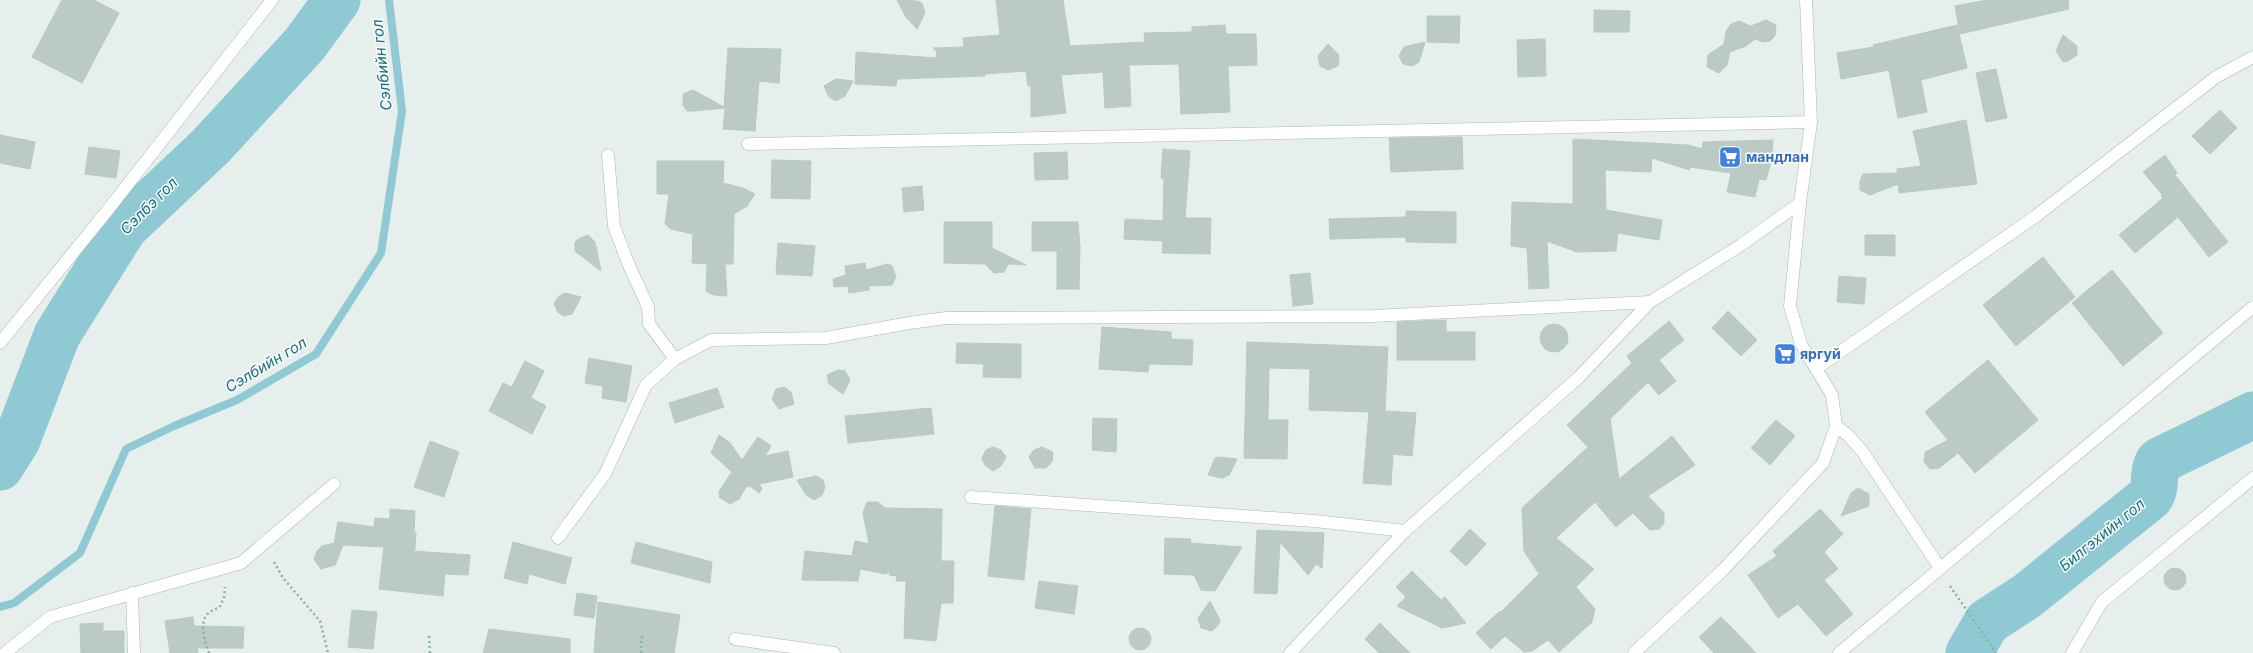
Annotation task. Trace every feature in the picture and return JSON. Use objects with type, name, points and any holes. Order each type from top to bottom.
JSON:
[{"type":"street","points":[[0,343],[107,211],[272,0]]},
{"type":"street","points":[[1634,653],[1723,570],[1824,463],[1836,426],[1832,395],[1817,368],[1801,344],[1790,306],[1800,203],[1811,122],[1806,0]]},
{"type":"street","points":[[1817,368],[2036,216],[2216,77],[2253,57]]},
{"type":"street","points":[[748,144],[1811,122]]},
{"type":"street","points":[[608,155],[614,226],[628,263],[648,307],[649,324],[674,359]]},
{"type":"street","points":[[1290,653],[1405,531],[1579,378],[1650,302],[1741,245],[1800,203]]},
{"type":"street","points":[[558,538],[605,474],[646,385],[674,359],[711,340],[826,338],[909,322],[946,318],[1373,316],[1650,302]]},
{"type":"street","points":[[1839,653],[2253,307]]},
{"type":"street","points":[[1836,426],[1849,436],[1862,451],[1940,568]]},
{"type":"street","points":[[2072,653],[2102,602],[2253,478]]},
{"type":"street","points":[[5,653],[50,617],[241,563],[334,484]]},
{"type":"street","points":[[971,497],[1315,521],[1405,531]]},
{"type":"street","points":[[132,593],[134,653]]},
{"type":"street","points":[[735,639],[834,653]]},
{"type":"path","points":[[269,539],[274,565],[288,584],[320,621],[328,653]]},
{"type":"path","points":[[209,653],[202,631],[204,617],[211,610],[219,608],[224,598],[226,579],[223,568]]},
{"type":"path","points":[[1949,584],[1996,653]]},
{"type":"path","points":[[429,636],[430,653]]},
{"type":"path","points":[[641,653],[642,636]]},
{"type":"building","points":[[62,0],[94,0],[119,13],[82,83],[32,57]]},
{"type":"building","points":[[897,0],[917,1],[922,3],[925,13],[917,29],[906,17]]},
{"type":"building","points":[[996,0],[1063,0],[1070,46],[1145,42],[1144,33],[1192,32],[1192,27],[1225,25],[1226,34],[1256,34],[1257,65],[1228,66],[1230,112],[1181,114],[1179,64],[1129,65],[1131,106],[1105,108],[1103,72],[1061,75],[1066,113],[1031,117],[1031,86],[1028,86],[1026,71],[985,74],[985,76],[897,79],[896,86],[855,84],[856,52],[936,58],[937,52],[933,48],[964,47],[963,38],[1000,35]]},
{"type":"building","points":[[1987,0],[2068,0],[2069,9],[1960,34],[1955,6]]},
{"type":"building","points":[[1594,10],[1630,11],[1629,32],[1594,32]]},
{"type":"building","points":[[1427,16],[1460,16],[1459,43],[1427,42]]},
{"type":"building","points":[[1766,20],[1776,25],[1775,36],[1770,41],[1763,42],[1755,39],[1746,46],[1730,52],[1727,65],[1719,73],[1707,67],[1708,55],[1724,44],[1726,31],[1731,24],[1739,21],[1751,26]]},
{"type":"building","points":[[1957,25],[1967,68],[1921,80],[1927,112],[1898,118],[1889,70],[1841,79],[1837,53],[1874,47],[1873,45]]},
{"type":"building","points":[[2063,35],[2077,46],[2077,55],[2068,61],[2063,62],[2056,51]]},
{"type":"building","points":[[1545,39],[1546,76],[1518,77],[1517,40]]},
{"type":"building","points":[[1425,42],[1419,62],[1412,66],[1403,64],[1399,56],[1404,47]]},
{"type":"building","points":[[1328,44],[1338,54],[1339,59],[1338,66],[1328,70],[1320,66],[1318,56]]},
{"type":"building","points":[[728,48],[781,49],[779,83],[759,81],[755,131],[723,129],[725,108],[687,111],[683,105],[683,94],[693,90],[724,107]]},
{"type":"building","points":[[1996,69],[2007,118],[1986,122],[1976,73]]},
{"type":"building","points":[[836,79],[853,81],[845,96],[836,101],[829,97],[824,86]]},
{"type":"building","points":[[2220,110],[2237,128],[2210,154],[2192,136]]},
{"type":"building","points":[[1966,120],[1977,184],[1899,193],[1898,184],[1870,195],[1860,190],[1860,181],[1863,174],[1897,173],[1897,169],[1921,166],[1913,131]]},
{"type":"building","points":[[0,135],[35,142],[30,169],[0,163]]},
{"type":"building","points":[[1462,137],[1463,169],[1391,172],[1389,138]]},
{"type":"building","points":[[1573,139],[1688,145],[1702,149],[1703,142],[1773,140],[1771,162],[1766,180],[1759,179],[1755,197],[1727,192],[1731,173],[1690,167],[1689,170],[1652,158],[1651,172],[1605,170],[1606,210],[1662,220],[1659,240],[1618,233],[1616,251],[1577,252],[1547,241],[1549,288],[1529,289],[1527,248],[1511,246],[1512,202],[1573,204]]},
{"type":"building","points":[[89,147],[120,151],[116,178],[85,174]]},
{"type":"building","points":[[1163,149],[1190,151],[1185,218],[1211,218],[1210,254],[1162,253],[1163,241],[1124,239],[1125,219],[1163,221],[1164,179],[1161,178]]},
{"type":"building","points":[[1067,152],[1068,179],[1035,180],[1034,153]]},
{"type":"building","points":[[2165,155],[2177,173],[2175,175],[2228,242],[2209,257],[2178,217],[2135,253],[2119,235],[2163,198],[2161,195],[2162,194],[2143,172]]},
{"type":"building","points":[[772,160],[811,161],[810,199],[771,198]]},
{"type":"building","points":[[657,161],[724,161],[723,183],[743,188],[755,194],[747,206],[734,214],[733,264],[725,264],[727,296],[714,295],[706,291],[707,264],[692,263],[693,234],[671,229],[665,224],[669,194],[657,194]]},
{"type":"building","points":[[922,186],[924,210],[904,212],[902,188]]},
{"type":"building","points":[[1406,211],[1456,212],[1456,243],[1406,242],[1406,237],[1330,239],[1329,219],[1406,217]]},
{"type":"building","points":[[944,222],[992,222],[992,248],[1026,265],[1008,264],[1004,272],[994,273],[985,264],[944,263]]},
{"type":"building","points":[[1032,222],[1078,222],[1080,247],[1079,289],[1057,289],[1057,251],[1032,251]]},
{"type":"building","points":[[588,235],[595,242],[601,271],[575,251],[575,242],[578,239]]},
{"type":"building","points":[[1865,235],[1895,235],[1895,256],[1865,255]]},
{"type":"building","points":[[778,243],[815,246],[812,276],[776,274]]},
{"type":"building","points":[[2043,257],[2075,297],[2016,346],[1983,305]]},
{"type":"building","points":[[865,263],[866,270],[887,264],[892,266],[896,277],[892,285],[869,286],[869,290],[849,293],[848,286],[834,287],[833,279],[846,275],[845,266]]},
{"type":"building","points":[[2112,270],[2163,333],[2123,366],[2072,303]]},
{"type":"building","points":[[1310,273],[1313,304],[1293,306],[1290,275]]},
{"type":"building","points":[[1839,276],[1866,278],[1864,304],[1837,302]]},
{"type":"building","points":[[565,293],[581,297],[572,314],[563,316],[558,312],[554,304],[558,297]]},
{"type":"building","points":[[1728,311],[1757,340],[1741,356],[1712,328]]},
{"type":"building","points":[[1446,320],[1446,332],[1475,332],[1475,360],[1397,360],[1397,322]]},
{"type":"building","points":[[1669,321],[1684,340],[1659,360],[1676,381],[1659,395],[1648,382],[1610,419],[1619,479],[1672,436],[1695,465],[1648,496],[1664,513],[1664,523],[1659,529],[1650,530],[1633,513],[1616,527],[1595,502],[1556,538],[1594,569],[1576,587],[1595,609],[1592,622],[1559,652],[1548,640],[1532,651],[1524,652],[1505,636],[1491,649],[1476,633],[1500,611],[1501,612],[1539,574],[1524,551],[1522,508],[1588,447],[1567,425],[1632,363],[1627,356]]},
{"type":"building","points":[[1554,324],[1564,328],[1568,338],[1564,348],[1554,352],[1544,348],[1540,338],[1544,328]]},
{"type":"building","points":[[1102,327],[1171,332],[1171,339],[1193,340],[1192,365],[1149,364],[1148,372],[1099,369]]},
{"type":"building","points":[[1247,342],[1388,347],[1385,411],[1416,413],[1412,456],[1393,454],[1391,485],[1363,483],[1369,412],[1309,410],[1310,369],[1269,368],[1268,420],[1288,420],[1287,459],[1244,458]]},
{"type":"building","points":[[957,343],[1021,344],[1021,378],[983,377],[984,364],[956,363]]},
{"type":"building","points":[[589,358],[632,366],[626,402],[602,398],[603,386],[585,383]]},
{"type":"building","points":[[1988,360],[2038,420],[1975,473],[1958,453],[1939,468],[1930,469],[1924,462],[1925,452],[1948,440],[1925,412]]},
{"type":"building","points":[[525,361],[544,371],[531,398],[546,406],[532,434],[489,411],[503,383],[512,387]]},
{"type":"building","points":[[838,370],[845,371],[850,380],[843,394],[829,384],[827,375]]},
{"type":"building","points":[[784,387],[791,392],[794,404],[779,409],[772,399],[776,389]]},
{"type":"building","points":[[717,388],[724,407],[675,423],[669,403]]},
{"type":"building","points":[[931,408],[934,434],[848,443],[845,416]]},
{"type":"building","points":[[1093,418],[1117,419],[1116,452],[1092,450]]},
{"type":"building","points":[[1776,420],[1795,436],[1770,465],[1751,448]]},
{"type":"building","points":[[719,435],[730,443],[742,460],[758,437],[771,446],[765,456],[788,451],[793,477],[759,484],[762,489],[759,493],[750,486],[746,487],[739,499],[730,504],[719,497],[720,492],[718,493],[732,472],[711,453]]},
{"type":"building","points":[[430,441],[459,452],[444,497],[414,487]]},
{"type":"building","points":[[993,447],[1001,450],[1006,457],[1001,466],[993,471],[985,465],[982,458],[986,450]]},
{"type":"building","points":[[1042,447],[1053,452],[1052,462],[1046,468],[1035,468],[1029,457],[1034,450]]},
{"type":"building","points":[[1220,457],[1237,459],[1229,475],[1222,478],[1208,475],[1215,458]]},
{"type":"building","points":[[817,476],[823,480],[825,487],[822,495],[814,500],[806,495],[797,480]]},
{"type":"building","points":[[1858,488],[1869,494],[1869,506],[1841,516],[1851,493]]},
{"type":"building","points":[[867,502],[878,502],[885,508],[942,509],[941,561],[954,561],[953,603],[941,603],[936,641],[904,638],[906,581],[896,581],[897,576],[889,575],[890,571],[886,574],[860,569],[858,581],[802,580],[805,551],[852,556],[855,541],[869,544],[863,513]]},
{"type":"building","points":[[995,506],[1031,509],[1024,580],[988,576]]},
{"type":"building","points":[[390,509],[415,511],[414,533],[416,533],[415,549],[413,551],[470,555],[468,575],[445,574],[443,596],[379,589],[384,547],[343,545],[335,565],[321,569],[314,559],[317,551],[322,546],[334,543],[338,522],[374,527],[375,518],[390,519]]},
{"type":"building","points":[[1820,509],[1843,534],[1824,552],[1838,569],[1824,580],[1853,614],[1826,636],[1798,604],[1778,618],[1748,575],[1777,556],[1773,551]]},
{"type":"building","points":[[1470,529],[1486,544],[1466,566],[1450,551]]},
{"type":"building","points":[[1257,530],[1324,533],[1322,568],[1316,564],[1308,575],[1280,542],[1277,594],[1254,593]]},
{"type":"building","points":[[1165,538],[1191,539],[1190,543],[1242,547],[1215,591],[1201,590],[1194,575],[1164,574]]},
{"type":"building","points":[[513,542],[572,558],[565,584],[529,574],[527,584],[504,578]]},
{"type":"building","points":[[636,542],[712,562],[710,583],[631,563]]},
{"type":"building","points":[[2175,568],[2183,571],[2186,579],[2183,587],[2175,590],[2167,587],[2164,579],[2167,571]]},
{"type":"building","points":[[1412,571],[1441,600],[1445,597],[1466,623],[1442,628],[1397,606],[1406,597],[1396,587]]},
{"type":"building","points":[[1039,581],[1078,586],[1074,614],[1035,608]]},
{"type":"building","points":[[577,593],[597,596],[594,618],[574,615]]},
{"type":"building","points":[[1210,601],[1220,620],[1219,624],[1212,631],[1201,628],[1198,618]]},
{"type":"building","points":[[598,602],[680,615],[674,653],[594,653]]},
{"type":"building","points":[[352,610],[377,612],[373,649],[348,647]]},
{"type":"building","points":[[193,617],[194,626],[244,627],[243,648],[197,648],[198,653],[170,653],[165,621]]},
{"type":"building","points":[[1721,617],[1756,653],[1714,653],[1699,637]]},
{"type":"building","points":[[103,623],[103,631],[124,631],[124,653],[81,653],[80,624]]},
{"type":"building","points":[[1380,623],[1410,653],[1379,653],[1365,639]]},
{"type":"building","points":[[1140,628],[1148,631],[1151,639],[1148,647],[1140,650],[1132,647],[1129,639],[1132,631]]},
{"type":"building","points":[[489,629],[570,639],[570,653],[483,653]]},
{"type":"waterway","name":"Сэлбэ гол","points":[[0,467],[17,440],[57,335],[124,228],[211,146],[304,45],[337,0]]},
{"type":"waterway","name":"Сэлбийн гол","points":[[0,607],[14,603],[80,553],[126,449],[174,426],[237,400],[316,354],[381,253],[402,111],[389,0]]},
{"type":"waterway","name":"Билгэхийн гол","points":[[1969,653],[1987,622],[2027,596],[2150,497],[2154,488],[2155,470],[2159,461],[2253,415]]},
{"type":"place","name":"мандлан","points":[[1730,157]]},
{"type":"place","name":"яргуй","points":[[1785,354]]}]
